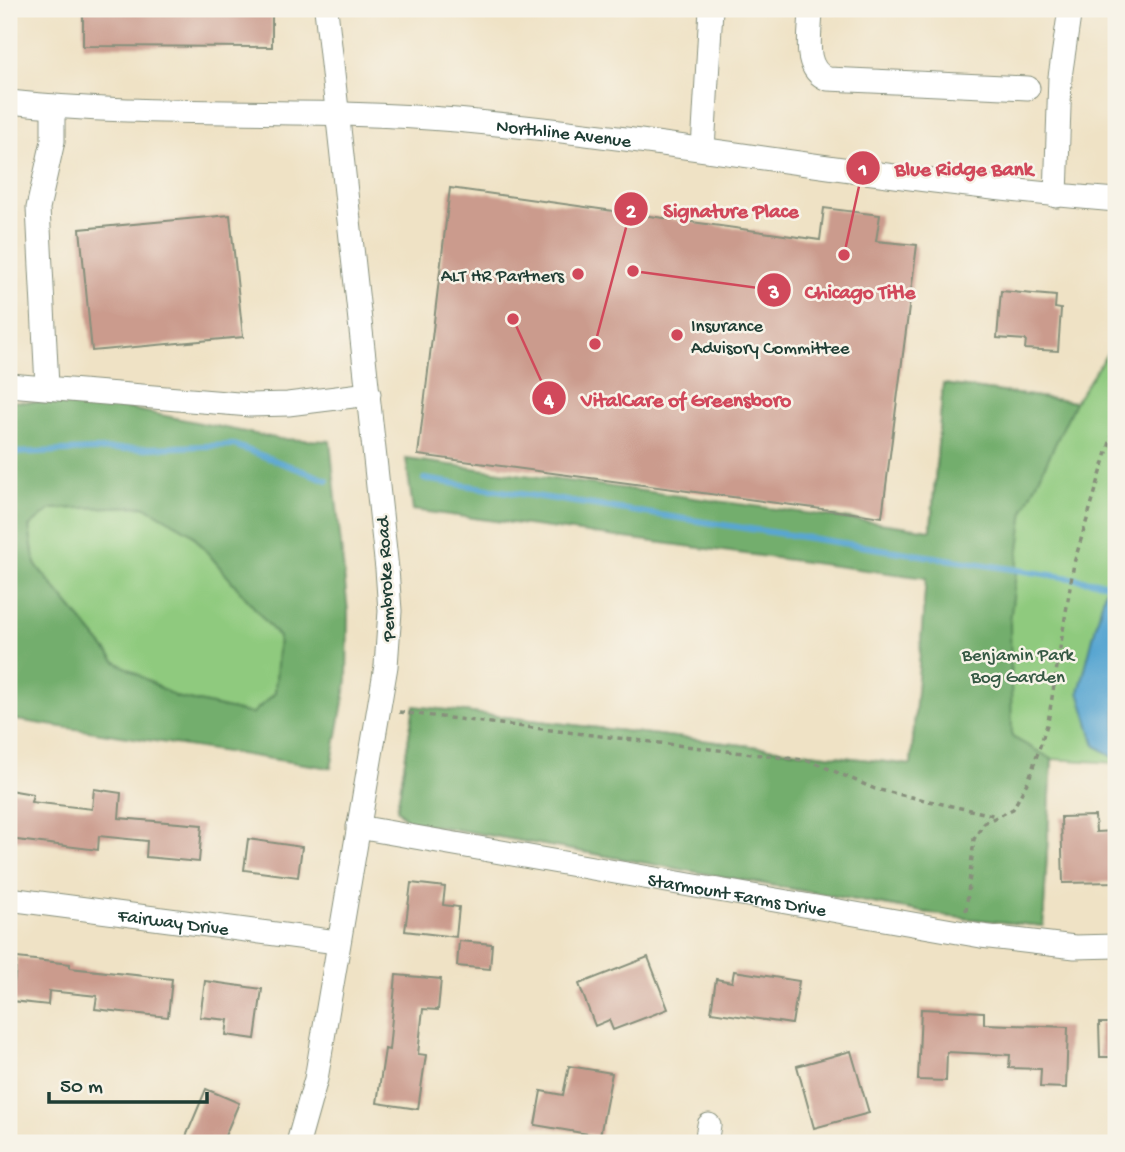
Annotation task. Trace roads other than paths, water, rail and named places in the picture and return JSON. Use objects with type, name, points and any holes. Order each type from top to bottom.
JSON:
[{"type":"street","name":"Pembroke Road","points":[[298,1143],[316,1079],[389,642],[390,611],[326,9]]},
{"type":"street","points":[[703,149],[710,9]]},
{"type":"street","points":[[811,9],[810,65],[817,75],[828,79],[1028,88]]},
{"type":"street","points":[[1056,195],[1060,77],[1070,9]]},
{"type":"street","name":"Northline Avenue","points":[[9,102],[53,106],[457,120],[703,149],[961,186],[1116,200]]},
{"type":"street","points":[[47,386],[38,208],[53,141],[53,106]]},
{"type":"street","points":[[9,385],[47,386],[250,405],[288,404],[369,394]]},
{"type":"street","name":"Starmount Farms Drive","points":[[358,827],[962,932],[1075,947],[1116,946]]},
{"type":"street","name":"Fairway Drive","points":[[9,899],[337,942]]},
{"type":"water","points":[[1116,548],[1116,759],[1095,745],[1079,692]]},
{"type":"waterway","points":[[9,453],[234,445],[327,480]]},
{"type":"waterway","points":[[424,479],[1116,585]]},
{"type":"place","name":"Blue Ridge Bank","points":[[844,255]]},
{"type":"place","name":"Chicago Title","points":[[633,271]]},
{"type":"place","name":"ALT HR Partners","points":[[578,274]]},
{"type":"place","name":"VitalCare of Greensboro","points":[[513,319]]},
{"type":"place","name":"Insurance Advisory Committee","points":[[677,335]]},
{"type":"place","name":"Signature Place","points":[[595,344]]},
{"type":"park label","name":"Benjamin Park Bog Garden","points":[[1018,664]]}]
